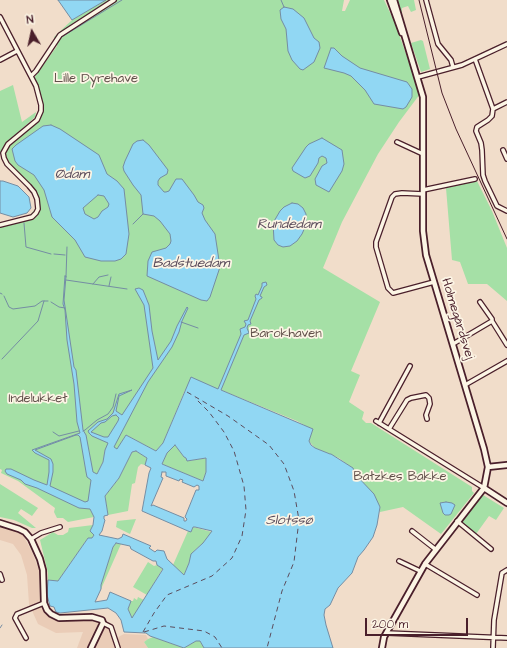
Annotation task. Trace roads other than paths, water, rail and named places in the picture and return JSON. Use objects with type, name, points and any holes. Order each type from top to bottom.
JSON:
[{"type":"street","points":[[31,76],[65,30],[114,0]]},
{"type":"street","name":"Holmegårdsvej","points":[[390,0],[409,50]]},
{"type":"street","name":"Holmegårdsvej","points":[[394,0],[418,77],[423,101],[423,242],[484,449],[488,467],[484,488]]},
{"type":"street","points":[[426,0],[438,44],[451,60],[453,67]]},
{"type":"street","points":[[0,17],[31,76],[40,98],[41,111],[36,120],[8,144],[2,158],[29,186],[37,199],[38,208],[36,214],[32,217],[0,225]]},
{"type":"street","points":[[418,77],[475,59],[507,44]]},
{"type":"street","points":[[0,60],[17,51]]},
{"type":"street","points":[[475,59],[493,109],[492,116],[477,127],[476,131],[481,143],[483,174],[497,206],[507,211]]},
{"type":"street","points":[[493,109],[507,102]]},
{"type":"street","points":[[397,142],[423,154]]},
{"type":"street","points":[[503,150],[507,159]]},
{"type":"street","points":[[434,282],[397,293],[391,292],[388,288],[376,247],[376,242],[392,197],[395,194],[423,192],[475,179]]},
{"type":"street","points":[[480,302],[507,345]]},
{"type":"street","points":[[453,344],[492,321]]},
{"type":"street","points":[[465,385],[507,361]]},
{"type":"street","points":[[410,366],[378,422],[507,503]]},
{"type":"street","points":[[389,429],[407,400],[411,398],[426,395],[429,398],[430,404],[426,415],[427,419]]},
{"type":"street","points":[[488,467],[507,465]]},
{"type":"street","points":[[382,648],[387,633],[420,571],[435,549],[484,488]]},
{"type":"street","points":[[457,522],[491,549]]},
{"type":"street","points":[[0,523],[25,532],[31,539],[43,570],[44,603],[46,610],[59,618],[92,617],[103,622],[111,627],[118,648]]},
{"type":"street","points":[[31,539],[41,533],[60,527]]},
{"type":"street","points":[[412,530],[435,549]]},
{"type":"street","points":[[399,561],[420,571]]},
{"type":"street","points":[[425,564],[478,595]]},
{"type":"street","points":[[493,648],[494,620],[502,573],[507,570]]},
{"type":"street","points":[[0,574],[2,580]]},
{"type":"street","points":[[26,638],[15,618],[17,614],[44,603]]},
{"type":"street","points":[[91,648],[103,622]]},
{"type":"street","points":[[387,633],[507,638]]},
{"type":"water","points":[[58,0],[106,0],[72,20]]},
{"type":"water","points":[[284,7],[293,9],[304,18],[314,38],[319,42],[320,48],[314,62],[303,70],[300,69],[292,60],[288,51],[286,29],[281,19],[280,10]]},
{"type":"water","points":[[331,48],[334,48],[342,56],[360,68],[407,82],[412,89],[412,97],[406,107],[403,109],[374,104],[365,90],[351,76],[324,68]]},
{"type":"water","name":"Ødam","points":[[51,125],[60,129],[99,155],[107,174],[117,181],[124,189],[129,234],[126,254],[121,259],[115,261],[101,261],[85,257],[75,240],[52,217],[44,190],[34,175],[18,165],[15,161],[12,149],[43,126]],"holes":[[[98,195],[104,196],[109,204],[98,217],[94,219],[85,214],[83,208]]]},
{"type":"water","points":[[322,138],[342,150],[344,164],[342,171],[329,192],[316,185],[315,179],[322,166],[327,163],[326,158],[322,156],[319,158],[318,163],[310,176],[305,178],[293,171],[292,168],[309,144]]},
{"type":"water","name":"Badstuedam","points":[[143,140],[149,145],[168,170],[167,174],[158,181],[158,185],[164,192],[166,192],[169,191],[176,179],[182,179],[198,202],[203,205],[204,208],[202,213],[215,234],[220,267],[210,297],[207,301],[201,300],[147,276],[148,261],[152,252],[166,248],[171,241],[170,234],[160,221],[154,216],[143,214],[141,195],[124,171],[123,167],[125,161],[133,144],[137,141]]},
{"type":"water","points":[[0,181],[18,186],[29,197],[31,208],[27,213],[13,217],[0,213]]},
{"type":"water","name":"Rundedam","points":[[292,203],[298,204],[303,208],[306,214],[306,225],[297,241],[290,246],[283,247],[278,245],[274,240],[273,223],[280,211]]},
{"type":"water","name":"Slotssø","points":[[66,276],[64,300],[74,367],[76,370],[83,430],[86,435],[93,472],[97,474],[103,462],[108,443],[92,436],[88,431],[98,422],[107,419],[113,413],[119,394],[132,390],[119,396],[116,411],[122,415],[153,368],[144,305],[135,289],[139,288],[143,290],[149,305],[152,331],[158,360],[171,341],[177,326],[187,307],[188,308],[172,347],[148,382],[114,447],[117,449],[126,435],[156,451],[163,443],[191,377],[218,389],[241,334],[240,329],[245,327],[246,324],[244,321],[248,320],[256,299],[255,296],[256,294],[258,295],[262,283],[266,282],[267,285],[264,287],[260,296],[262,298],[259,300],[250,321],[251,324],[248,325],[247,328],[249,333],[244,335],[221,390],[313,429],[309,441],[311,445],[331,454],[353,468],[356,475],[374,494],[380,507],[373,537],[358,557],[352,573],[338,588],[330,605],[325,609],[324,615],[326,625],[333,648],[204,648],[200,641],[196,641],[184,648],[150,636],[146,633],[124,632],[121,620],[116,613],[108,608],[60,613],[56,612],[54,607],[50,606],[47,595],[48,580],[58,581],[88,538],[92,538],[94,535],[90,531],[93,525],[94,517],[90,509],[79,508],[37,488],[25,484],[21,480],[7,474],[5,471],[6,469],[11,469],[47,485],[49,460],[32,450],[80,433],[77,422],[74,384],[63,304]],"holes":[[[116,415],[119,418],[108,437],[91,432],[112,416]],[[76,435],[80,437],[87,477],[91,480],[88,501],[85,502],[50,486],[53,472],[53,464],[51,459],[35,450]],[[175,445],[187,461],[206,458],[206,472],[203,481],[162,464],[167,453]],[[136,451],[147,458],[145,465],[151,468],[142,511],[191,532],[193,527],[212,531],[203,543],[191,554],[184,575],[167,559],[164,551],[157,550],[155,552],[149,548],[151,546],[123,534],[122,537],[118,539],[99,535],[102,531],[105,520],[104,516],[108,515],[105,496],[119,478],[132,452]],[[162,472],[166,472],[166,476],[179,481],[180,479],[183,480],[182,482],[194,487],[197,485],[199,486],[199,490],[196,490],[185,517],[187,519],[186,521],[184,521],[184,518],[153,505],[151,506],[163,478],[161,477]],[[116,543],[130,546],[131,549],[153,561],[156,561],[157,565],[163,569],[132,618],[128,609],[131,601],[110,592],[107,600],[95,602],[101,589],[113,547]]]},
{"type":"water","points":[[446,502],[455,505],[451,514],[449,515],[445,515],[443,513],[440,503]]},
{"type":"waterway","points":[[60,38],[122,0]]},
{"type":"waterway","points":[[281,0],[284,7]]},
{"type":"waterway","points":[[51,52],[54,47]]},
{"type":"waterway","points":[[133,224],[143,214]]},
{"type":"waterway","points":[[24,223],[26,247],[51,254]]},
{"type":"waterway","points":[[66,277],[67,247]]},
{"type":"waterway","points":[[54,254],[65,255]]},
{"type":"waterway","points":[[93,284],[99,277],[108,275]]},
{"type":"waterway","points":[[109,286],[111,277]]},
{"type":"waterway","points":[[66,280],[127,289]]},
{"type":"waterway","points":[[4,296],[9,307],[13,309],[35,306],[42,301],[48,301]]},
{"type":"waterway","points":[[2,359],[38,321],[44,301]]},
{"type":"waterway","points":[[51,302],[59,307],[65,308]]},
{"type":"waterway","points":[[181,322],[198,328]]},
{"type":"waterway","points":[[83,431],[97,420],[108,414],[113,407],[116,394]]},
{"type":"waterway","points":[[53,432],[59,436],[79,431]]},
{"type":"railway","points":[[419,0],[442,93],[456,129],[507,239]]},
{"type":"park label","name":"Lille Dyrehave","points":[[96,79]]},
{"type":"park label","name":"Barokhaven","points":[[286,334]]},
{"type":"park label","name":"Indelukket","points":[[38,399]]},
{"type":"park label","name":"Batzkes Bakke","points":[[400,477]]}]
